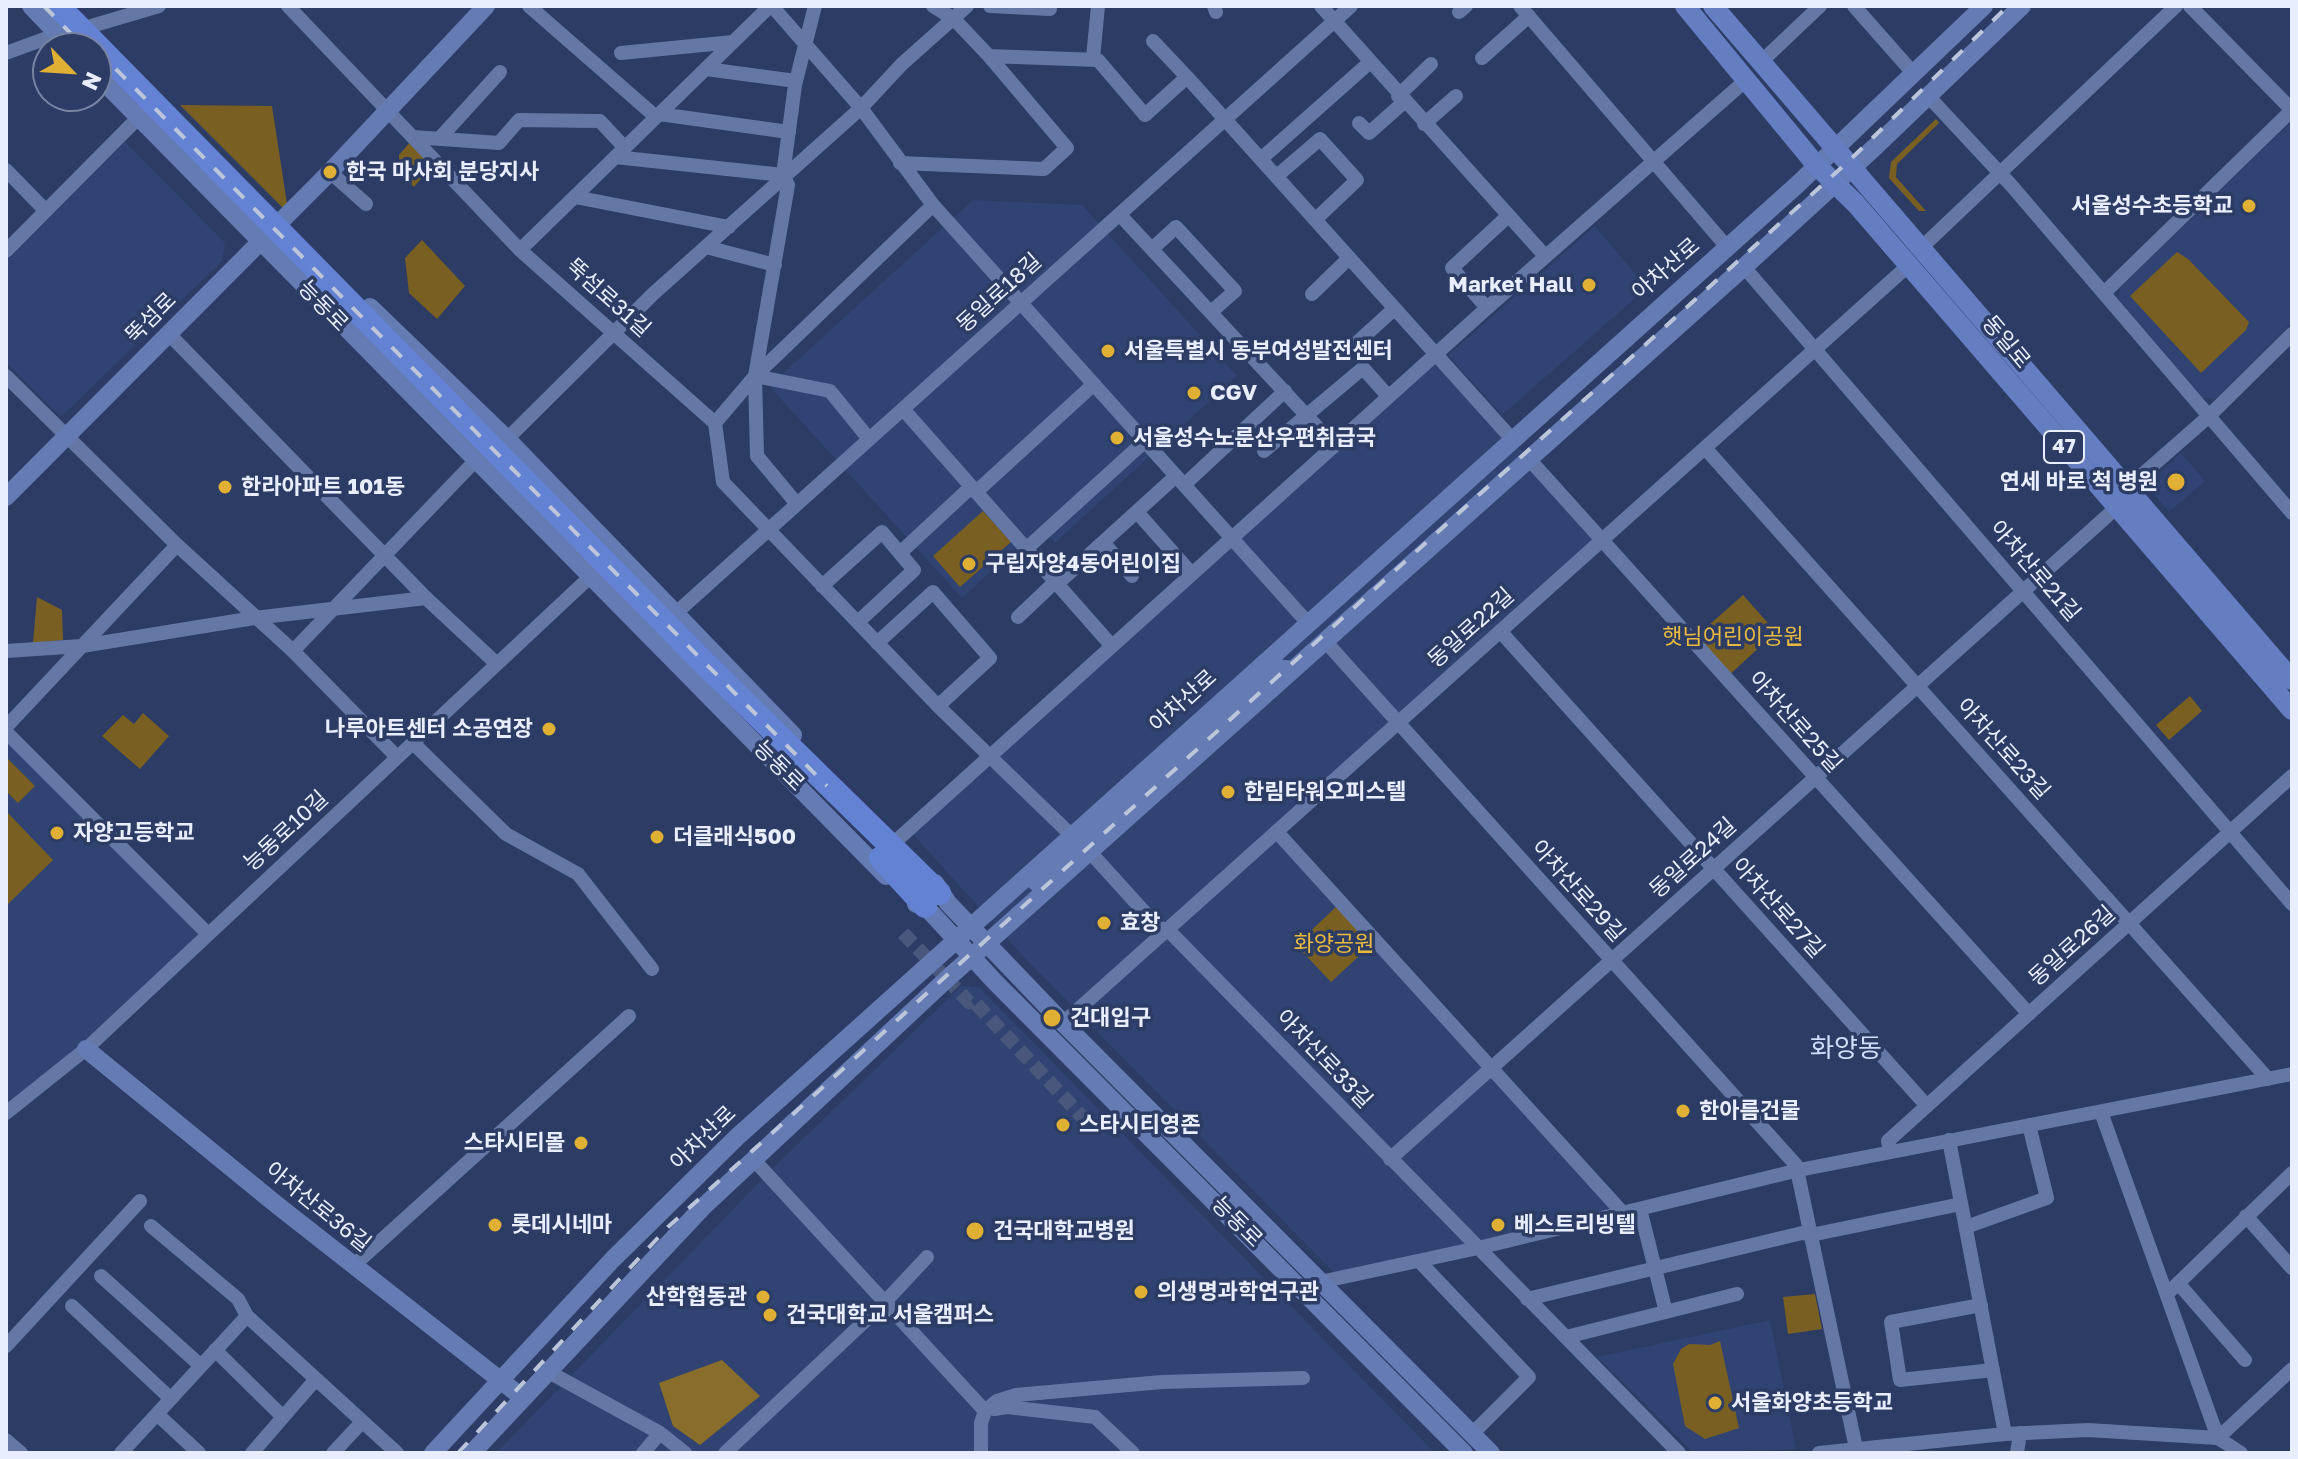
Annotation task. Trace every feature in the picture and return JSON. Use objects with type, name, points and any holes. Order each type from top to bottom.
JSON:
[{"type":"highway","points":[[46,6],[81,32]]},
{"type":"highway","points":[[58,6],[932,900]]},
{"type":"highway","points":[[112,72],[788,751]]},
{"type":"main road","points":[[31,6],[56,32]]},
{"type":"main road","name":"능동로","points":[[67,6],[85,32]]},
{"type":"main road","name":"뚝섬로","points":[[6,497],[330,172],[486,6]]},
{"type":"main road","name":"동일로","points":[[1685,6],[1834,185],[1886,238],[1915,251],[2110,468],[2292,680]]},
{"type":"main road","name":"동일로","points":[[1713,6],[1853,168],[2069,453],[2292,710]]},
{"type":"main road","name":"아차산로","points":[[472,1453],[683,1228],[971,957],[1090,852],[1281,663],[1307,622],[1817,166],[1984,6]]},
{"type":"main road","name":"아차산로","points":[[433,1453],[613,1259],[737,1137],[969,925],[1070,834],[1281,663],[1325,641],[1853,168],[2022,6]]},
{"type":"main road","name":"능동로","points":[[112,60],[507,439],[934,879],[932,900],[955,939],[971,957],[1280,1254],[1320,1282],[1491,1453]]},
{"type":"main road","name":"능동로","points":[[112,91],[913,904],[932,900],[969,925],[987,943],[1464,1453]]},
{"type":"main road","points":[[2069,453],[2085,458],[2104,479],[2110,476],[2110,468]]},
{"type":"main road","points":[[993,904],[1014,902],[1281,663]]},
{"type":"main road","points":[[1011,922],[1014,902]]},
{"type":"main road","name":"아차산로36길","points":[[86,1049],[353,1266],[523,1398]]},
{"type":"street","points":[[99,32],[159,6]]},
{"type":"street","name":"뚝섬로31길","points":[[288,6],[520,250],[715,423]]},
{"type":"street","points":[[529,6],[658,116],[789,132]]},
{"type":"street","points":[[520,250],[771,6],[861,108],[933,205],[1307,622]]},
{"type":"street","points":[[797,504],[757,456],[755,376],[788,185],[783,175],[796,81],[815,6]]},
{"type":"street","points":[[900,163],[1044,169],[1067,148],[989,56],[954,19],[933,6]]},
{"type":"street","points":[[507,439],[613,332],[783,175],[861,108],[902,64],[967,6]]},
{"type":"street","points":[[990,6],[1050,9]]},
{"type":"street","points":[[1093,58],[1098,6]]},
{"type":"street","points":[[1321,6],[1401,99],[1545,256]]},
{"type":"street","name":"동일로18길","points":[[676,613],[1351,6]]},
{"type":"street","points":[[1762,61],[1820,6]]},
{"type":"street","points":[[1854,6],[1914,74]]},
{"type":"street","name":"동일로22길","points":[[1063,1023],[1815,349],[2176,6]]},
{"type":"street","points":[[2104,293],[2292,110],[2190,6]]},
{"type":"street","points":[[1482,58],[1524,11],[1727,247]]},
{"type":"street","points":[[1153,41],[1278,175],[1348,259],[1511,438]]},
{"type":"street","points":[[621,53],[733,42]]},
{"type":"street","points":[[6,53],[32,48]]},
{"type":"street","points":[[989,56],[1093,58],[1145,115],[1187,77]]},
{"type":"street","points":[[1262,158],[1369,63]]},
{"type":"street","points":[[1359,123],[1369,133],[1431,64]]},
{"type":"street","points":[[706,69],[796,81]]},
{"type":"street","points":[[439,139],[500,72]]},
{"type":"street","points":[[896,841],[1388,396],[1745,81]]},
{"type":"street","points":[[1424,124],[1456,96]]},
{"type":"street","points":[[1929,97],[2104,293],[2292,513]]},
{"type":"street","points":[[6,251],[138,118]]},
{"type":"street","points":[[413,137],[499,143],[519,120],[600,121],[620,152],[783,175]]},
{"type":"street","points":[[1278,175],[1320,139],[1357,180],[1316,219]]},
{"type":"street","points":[[6,170],[46,211]]},
{"type":"street","points":[[330,172],[366,204]]},
{"type":"street","points":[[575,197],[729,227]]},
{"type":"street","points":[[933,205],[755,376],[715,423],[723,482],[987,756],[1070,834]]},
{"type":"street","points":[[1120,215],[1334,445]]},
{"type":"street","points":[[1487,308],[1452,268],[1508,216]]},
{"type":"street","points":[[1152,249],[1176,227],[1235,291],[1211,312]]},
{"type":"street","points":[[706,247],[775,265]]},
{"type":"street","points":[[1312,294],[1348,259]]},
{"type":"street","name":"아차산로21길","points":[[1744,267],[2292,904]]},
{"type":"street","points":[[1350,349],[1394,309]]},
{"type":"street","points":[[169,334],[426,598],[497,664]]},
{"type":"street","points":[[2127,488],[2208,417],[2292,334]]},
{"type":"street","points":[[1264,451],[1363,368],[1388,396]]},
{"type":"street","points":[[6,376],[177,545],[293,651],[397,757]]},
{"type":"street","points":[[755,376],[830,391],[869,439]]},
{"type":"street","points":[[900,553],[1094,384]]},
{"type":"street","points":[[1018,617],[1137,512],[1180,480],[1285,391]]},
{"type":"street","points":[[903,409],[1111,645]]},
{"type":"street","points":[[1026,549],[1145,441]]},
{"type":"street","name":"아차산로23길","points":[[1705,448],[2268,1079]]},
{"type":"street","name":"아차산로25길","points":[[1529,459],[2029,1014]]},
{"type":"street","points":[[293,651],[475,461]]},
{"type":"street","name":"동일로24길","points":[[1390,1159],[2116,508]]},
{"type":"street","points":[[1137,512],[1191,573]]},
{"type":"street","points":[[822,586],[882,532],[914,570],[858,622]]},
{"type":"street","points":[[1103,542],[1132,576]]},
{"type":"street","points":[[177,545],[6,729],[208,934]]},
{"type":"street","name":"능동로10길","points":[[6,1113],[86,1049],[591,576]]},
{"type":"street","points":[[877,643],[933,592],[990,658],[938,706]]},
{"type":"street","points":[[6,651],[82,646],[254,618],[426,598]]},
{"type":"street","name":"아차산로27길","points":[[1500,631],[1927,1106]]},
{"type":"street","name":"아차산로29길","points":[[1325,641],[1799,1170]]},
{"type":"street","points":[[413,743],[506,834],[578,874],[652,969]]},
{"type":"street","name":"동일로26길","points":[[1890,1151],[1888,1141],[2292,776]]},
{"type":"street","points":[[1277,832],[1622,1212]]},
{"type":"street","name":"아차산로33길","points":[[1090,852],[1157,926],[1166,931],[1679,1453]]},
{"type":"street","points":[[353,1266],[629,1016]]},
{"type":"street","points":[[1320,1282],[1478,1248],[1799,1170],[2292,1074]]},
{"type":"street","points":[[2101,1112],[2218,1438]]},
{"type":"street","points":[[1966,1227],[2047,1198],[2029,1125]]},
{"type":"street","points":[[1949,1140],[1993,1370],[2017,1453]]},
{"type":"street","points":[[754,1160],[985,1411]]},
{"type":"street","points":[[1799,1170],[1856,1450]]},
{"type":"street","points":[[2167,1294],[2292,1173]]},
{"type":"street","points":[[6,1346],[140,1201]]},
{"type":"street","points":[[1527,1299],[1802,1233],[1811,1235],[1961,1204]]},
{"type":"street","points":[[1640,1209],[1666,1312]]},
{"type":"street","points":[[2246,1216],[2292,1268]]},
{"type":"street","points":[[151,1226],[238,1299],[247,1316],[397,1453]]},
{"type":"street","points":[[725,1453],[884,1303],[927,1257]]},
{"type":"street","points":[[1419,1261],[1529,1377],[1472,1434]]},
{"type":"street","points":[[101,1276],[201,1366]]},
{"type":"street","points":[[2178,1283],[2245,1360]]},
{"type":"street","points":[[1566,1337],[1737,1294]]},
{"type":"street","points":[[1981,1305],[1891,1322],[1900,1380],[1993,1370]]},
{"type":"street","points":[[72,1306],[171,1399]]},
{"type":"street","points":[[124,1452],[247,1316]]},
{"type":"street","points":[[215,1350],[283,1417]]},
{"type":"street","points":[[2218,1438],[2292,1369]]},
{"type":"street","points":[[547,1371],[660,1433],[685,1453]]},
{"type":"street","points":[[981,1453],[981,1423],[985,1411],[997,1401],[1030,1393],[1174,1381],[1303,1378]]},
{"type":"street","points":[[252,1453],[316,1379]]},
{"type":"street","points":[[985,1411],[1007,1407],[1095,1417],[1133,1453]]},
{"type":"street","points":[[157,1414],[199,1453]]},
{"type":"street","points":[[333,1453],[362,1422]]},
{"type":"street","points":[[1819,1453],[1934,1448],[2012,1434],[2100,1430],[2218,1438],[2241,1453]]},
{"type":"street","points":[[643,1453],[660,1433]]},
{"type":"street","points":[[6,1440],[21,1453]]},
{"type":"shaded area","name":"서울성수초등학교","points":[[2288,125],[2292,125],[2292,322],[2215,399],[2203,398],[2118,298],[2121,287]]},
{"type":"shaded area","points":[[125,142],[225,243],[222,261],[61,417],[6,362],[6,262]]},
{"type":"shaded area","points":[[973,200],[1082,205],[1237,376],[1055,543],[1040,526],[962,598],[769,386]]},
{"type":"shaded area","points":[[1595,226],[1647,288],[1502,415],[1448,355]]},
{"type":"shaded area","points":[[1435,354],[1602,540],[1273,833],[1622,1212],[1339,1278],[1022,955],[911,832]]},
{"type":"shaded area","name":"연세 바로 척 병원","points":[[2181,453],[2205,481],[2169,512],[2146,485]]},
{"type":"shaded area","name":"자양고등학교","points":[[6,732],[208,934],[6,1113]]},
{"type":"shaded area","points":[[961,986],[979,987],[1435,1453],[496,1453],[773,1168]]},
{"type":"shaded area","name":"서울화양초등학교","points":[[1770,1320],[1796,1449],[1694,1453],[1597,1357]]},
{"type":"shaded area","points":[[722,1360],[760,1396],[700,1445],[673,1426],[659,1383]]},
{"type":"green space","points":[[180,105],[272,106],[287,204],[283,208]]},
{"type":"green space","points":[[1936,119],[1939,123],[1897,164],[1896,177],[1926,211],[1919,211],[1889,178],[1891,162]]},
{"type":"green space","points":[[411,141],[433,164],[414,187],[399,171],[399,155]]},
{"type":"green space","points":[[422,240],[465,286],[437,319],[409,293],[405,258]]},
{"type":"green space","points":[[2177,252],[2188,259],[2249,322],[2246,330],[2201,373],[2130,296]]},
{"type":"green space","points":[[983,511],[1011,542],[960,587],[933,556]]},
{"type":"green space","name":"햇님어린이공원","points":[[1743,595],[1776,632],[1726,678],[1692,640]]},
{"type":"green space","points":[[37,597],[62,610],[63,640],[33,643]]},
{"type":"green space","points":[[2190,696],[2202,711],[2169,740],[2156,725]]},
{"type":"green space","points":[[143,713],[169,736],[140,769],[102,736],[123,715],[134,724]]},
{"type":"green space","points":[[6,757],[35,786],[18,803],[6,791]]},
{"type":"green space","points":[[6,811],[53,860],[6,906]]},
{"type":"green space","name":"화양공원","points":[[1337,906],[1372,944],[1331,982],[1296,945]]},
{"type":"green space","points":[[1815,1294],[1822,1329],[1788,1334],[1783,1297]]},
{"type":"green space","points":[[1720,1341],[1739,1428],[1705,1439],[1685,1426],[1673,1364],[1681,1349],[1689,1344],[1710,1345]]},
{"type":"tunnel","points":[[903,933],[969,1002],[972,1000],[982,1010],[1089,1124]]},
{"type":"railway","points":[[44,6],[69,32]]},
{"type":"railway","points":[[458,1453],[668,1227],[1851,159],[2008,6]]},
{"type":"railway","points":[[112,65],[827,786]]},
{"type":"place","name":"한국 마사회 분당지사","points":[[330,172]]},
{"type":"place","name":"서울성수초등학교","points":[[2249,206]]},
{"type":"place","name":"Market Hall","points":[[1589,285]]},
{"type":"place","name":"서울특별시 동부여성발전센터","points":[[1108,351]]},
{"type":"place","name":"CGV","points":[[1194,393]]},
{"type":"place","name":"서울성수노룬산우편취급국","points":[[1117,438]]},
{"type":"place","name":"연세 바로 척 병원","points":[[2176,482]]},
{"type":"place","name":"한라아파트 101동","points":[[225,487]]},
{"type":"place","name":"구립자양4동어린이집","points":[[969,564]]},
{"type":"place","name":"나루아트센터 소공연장","points":[[549,729]]},
{"type":"place","name":"한림타워오피스텔","points":[[1228,792]]},
{"type":"place","name":"자양고등학교","points":[[57,833]]},
{"type":"place","name":"더클래식500","points":[[657,837]]},
{"type":"place","name":"효창","points":[[1104,923]]},
{"type":"place","name":"건대입구","points":[[1052,1018]]},
{"type":"place","name":"한아름건물","points":[[1683,1111]]},
{"type":"place","name":"스타시티영존","points":[[1063,1125]]},
{"type":"place","name":"스타시티몰","points":[[581,1143]]},
{"type":"place","name":"롯데시네마","points":[[495,1225]]},
{"type":"place","name":"베스트리빙텔","points":[[1498,1225]]},
{"type":"place","name":"건국대학교병원","points":[[975,1231]]},
{"type":"place","name":"의생명과학연구관","points":[[1141,1292]]},
{"type":"place","name":"산학협동관","points":[[763,1297]]},
{"type":"place","name":"건국대학교 서울캠퍼스","points":[[770,1315]]},
{"type":"place","name":"서울화양초등학교","points":[[1715,1403]]},
{"type":"district","name":"화양동","points":[[1846,1049]]}]
